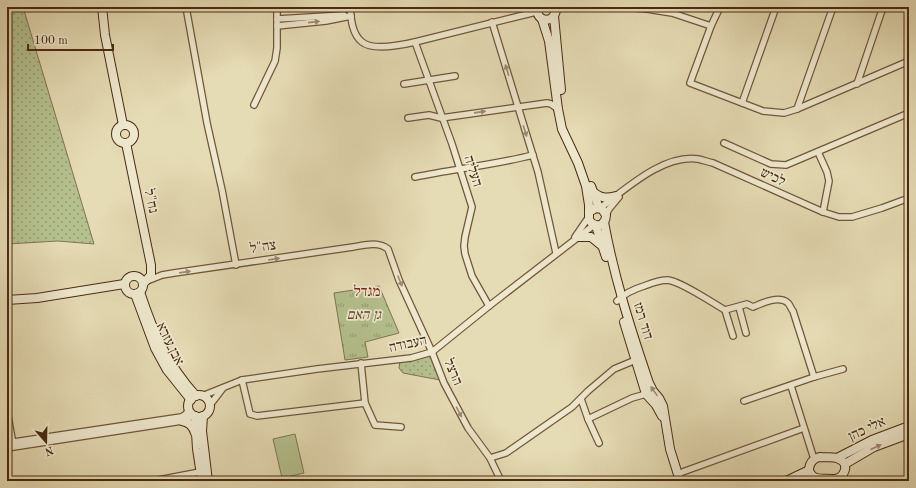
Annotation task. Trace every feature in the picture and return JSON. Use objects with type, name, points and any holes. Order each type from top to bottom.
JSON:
[{"type":"street","points":[[96,7],[105,34]]},
{"type":"street","points":[[102,7],[105,34],[123,124]]},
{"type":"street","points":[[186,7],[207,123],[222,190],[236,265]]},
{"type":"street","points":[[254,105],[275,61],[277,48],[277,7]]},
{"type":"street","points":[[350,7],[356,36],[363,44],[377,47],[397,46],[415,42],[537,9],[538,15],[542,19],[549,42],[558,109],[565,137],[578,163],[586,186],[590,223],[595,226],[599,226],[605,219],[604,211],[600,208],[592,191],[586,171],[566,123],[554,16],[557,7]]},
{"type":"street","points":[[624,7],[647,8],[672,13],[711,26]]},
{"type":"street","points":[[720,7],[711,26],[690,83],[763,111],[784,113],[796,109],[909,61]]},
{"type":"street","points":[[742,103],[776,7]]},
{"type":"street","points":[[796,109],[832,7]]},
{"type":"street","points":[[857,84],[883,7]]},
{"type":"street","points":[[277,19],[351,16]]},
{"type":"street","points":[[277,26],[326,21],[351,16]]},
{"type":"street","points":[[542,19],[548,19],[554,16]]},
{"type":"street","points":[[492,22],[538,172],[556,253]]},
{"type":"street","name":"העליה","points":[[415,42],[460,168],[472,207],[464,242],[465,254],[472,276],[489,306]]},
{"type":"street","points":[[404,84],[455,76]]},
{"type":"street","points":[[408,118],[429,115],[441,118],[547,103],[558,109]]},
{"type":"street","points":[[724,142],[761,160],[779,165],[786,164],[818,152],[908,113],[909,120]]},
{"type":"street","points":[[123,124],[131,127],[134,132],[133,138],[126,143],[118,140],[116,135],[118,127],[123,124]]},
{"type":"street","name":"נח\"ל","points":[[124,284],[126,279],[131,276],[141,286],[151,265],[126,143]]},
{"type":"street","points":[[818,152],[829,182],[822,212]]},
{"type":"street","points":[[415,177],[533,156]]},
{"type":"street","name":"לכיש","points":[[600,208],[644,175],[662,166],[680,160],[697,159],[720,166],[822,212],[839,217],[852,217],[909,198]]},
{"type":"street","name":"לכיש","points":[[605,219],[609,209],[631,185]]},
{"type":"street","points":[[592,191],[599,197],[603,198],[616,196]]},
{"type":"street","points":[[589,215],[593,209],[600,208]]},
{"type":"street","name":"העבודה","points":[[563,248],[578,233],[589,215]]},
{"type":"street","name":"דוד רמז","points":[[605,219],[609,249],[620,299]]},
{"type":"street","name":"העבודה","points":[[196,397],[242,380],[361,363],[411,358],[432,352],[556,253],[595,226]]},
{"type":"street","name":"דוד רמז","points":[[595,226],[620,299],[638,359],[646,394],[656,405],[665,424]]},
{"type":"street","points":[[579,237],[591,237],[603,246]]},
{"type":"street","name":"צה\"ל","points":[[141,286],[162,275],[174,273],[371,244],[384,246]]},
{"type":"street","name":"הרצל","points":[[384,246],[388,249],[399,280],[432,352],[444,383],[468,428],[490,458],[501,481]]},
{"type":"street","points":[[620,299],[629,292],[642,286],[667,280],[686,288],[725,310],[747,304],[752,307],[774,300],[787,302],[793,311],[814,377]]},
{"type":"street","points":[[7,300],[37,298],[124,284],[127,292],[141,286]]},
{"type":"street","name":"אבן עזרא","points":[[141,286],[150,322],[171,365],[196,397]]},
{"type":"street","points":[[739,307],[746,333]]},
{"type":"street","points":[[725,310],[733,336]]},
{"type":"street","points":[[490,458],[506,453],[572,407],[614,369],[638,359]]},
{"type":"street","name":"דוד רמז","points":[[638,359],[651,387],[661,401],[670,449],[678,478]]},
{"type":"street","points":[[361,363],[365,403],[375,425],[401,427]]},
{"type":"street","points":[[744,401],[814,377],[843,369]]},
{"type":"street","points":[[242,380],[250,414],[257,416],[365,403]]},
{"type":"street","points":[[7,448],[11,444],[181,417],[185,414],[208,412],[210,405],[224,386]]},
{"type":"street","points":[[791,386],[814,459]]},
{"type":"street","points":[[588,419],[632,398],[646,394]]},
{"type":"street","points":[[208,481],[202,431],[189,403],[196,397],[207,399],[210,405]]},
{"type":"street","points":[[581,399],[599,443]]},
{"type":"street","points":[[7,411],[11,444]]},
{"type":"street","points":[[11,444],[182,421],[195,414]]},
{"type":"street","points":[[195,414],[202,481]]},
{"type":"street","points":[[182,421],[189,423],[196,435]]},
{"type":"street","name":"אלי כהן","points":[[837,458],[872,440],[909,426]]},
{"type":"street","points":[[678,478],[804,428]]},
{"type":"street","name":"אלי כהן","points":[[845,464],[874,448],[909,434]]},
{"type":"street","points":[[820,457],[837,458],[845,464],[846,469],[841,479],[820,479],[811,473],[810,464],[814,459],[820,457]]},
{"type":"street","points":[[153,481],[200,472]]},
{"type":"street","points":[[786,481],[811,473]]},
{"type":"street","points":[[801,481],[811,473]]},
{"type":"green space","points":[[7,7],[23,7],[94,244],[58,241],[7,244]]},
{"type":"green space","name":"גן האם","points":[[379,286],[399,333],[365,342],[368,357],[345,360],[334,293]]},
{"type":"green space","points":[[431,356],[440,380],[403,373],[399,368],[400,361]]},
{"type":"green space","points":[[295,434],[304,473],[282,478],[273,439]]},
{"type":"district","name":"מגדל","points":[[367,292]]}]
